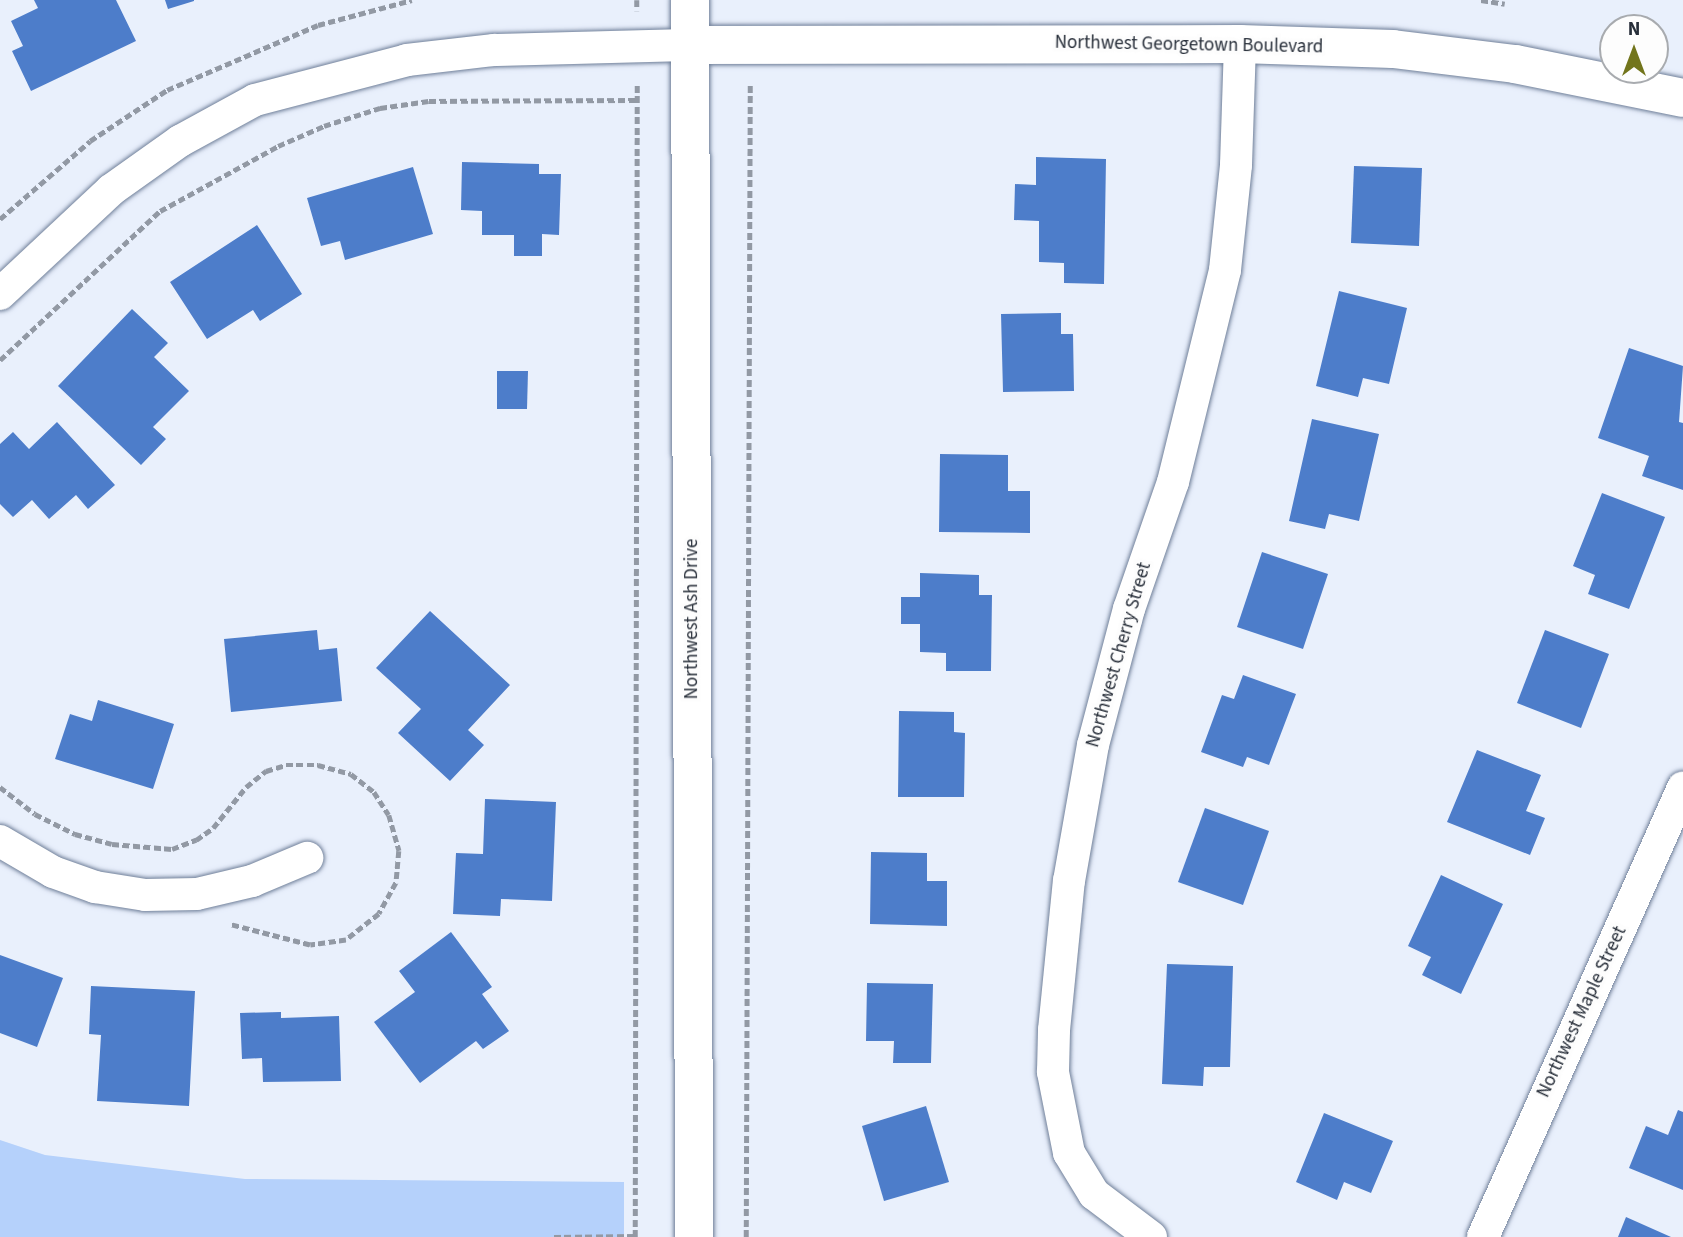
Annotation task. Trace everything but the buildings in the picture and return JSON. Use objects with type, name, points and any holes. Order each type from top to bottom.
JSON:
[{"type":"street","name":"Northwest Ash Drive","points":[[690,0],[694,1237]]},
{"type":"street","name":"Northwest Georgetown Boulevard","points":[[690,45],[1240,44],[1393,49],[1501,62],[1683,99]]},
{"type":"street","name":"Northwest Cherry Street","points":[[1150,1237],[1094,1194],[1069,1153],[1053,1072],[1054,1030],[1069,881],[1093,745],[1129,610],[1173,482],[1225,270],[1236,165],[1240,44]]},
{"type":"street","points":[[0,294],[111,190],[180,141],[255,100],[407,60],[494,50],[690,45]]},
{"type":"street","name":"Northwest Maple Street","points":[[1483,1237],[1683,787]]},
{"type":"street","points":[[0,841],[53,872],[95,887],[145,895],[197,894],[252,881],[307,858]]},
{"type":"path","points":[[554,1237],[635,1237],[637,0]]},
{"type":"path","points":[[1480,0],[1505,4]]},
{"type":"path","points":[[746,1237],[750,44]]},
{"type":"path","points":[[0,360],[160,211],[257,157],[324,126],[380,108],[429,101],[637,100]]},
{"type":"shaded area","points":[[0,1140],[45,1155],[245,1179],[624,1182],[624,1237],[0,1237]]}]
